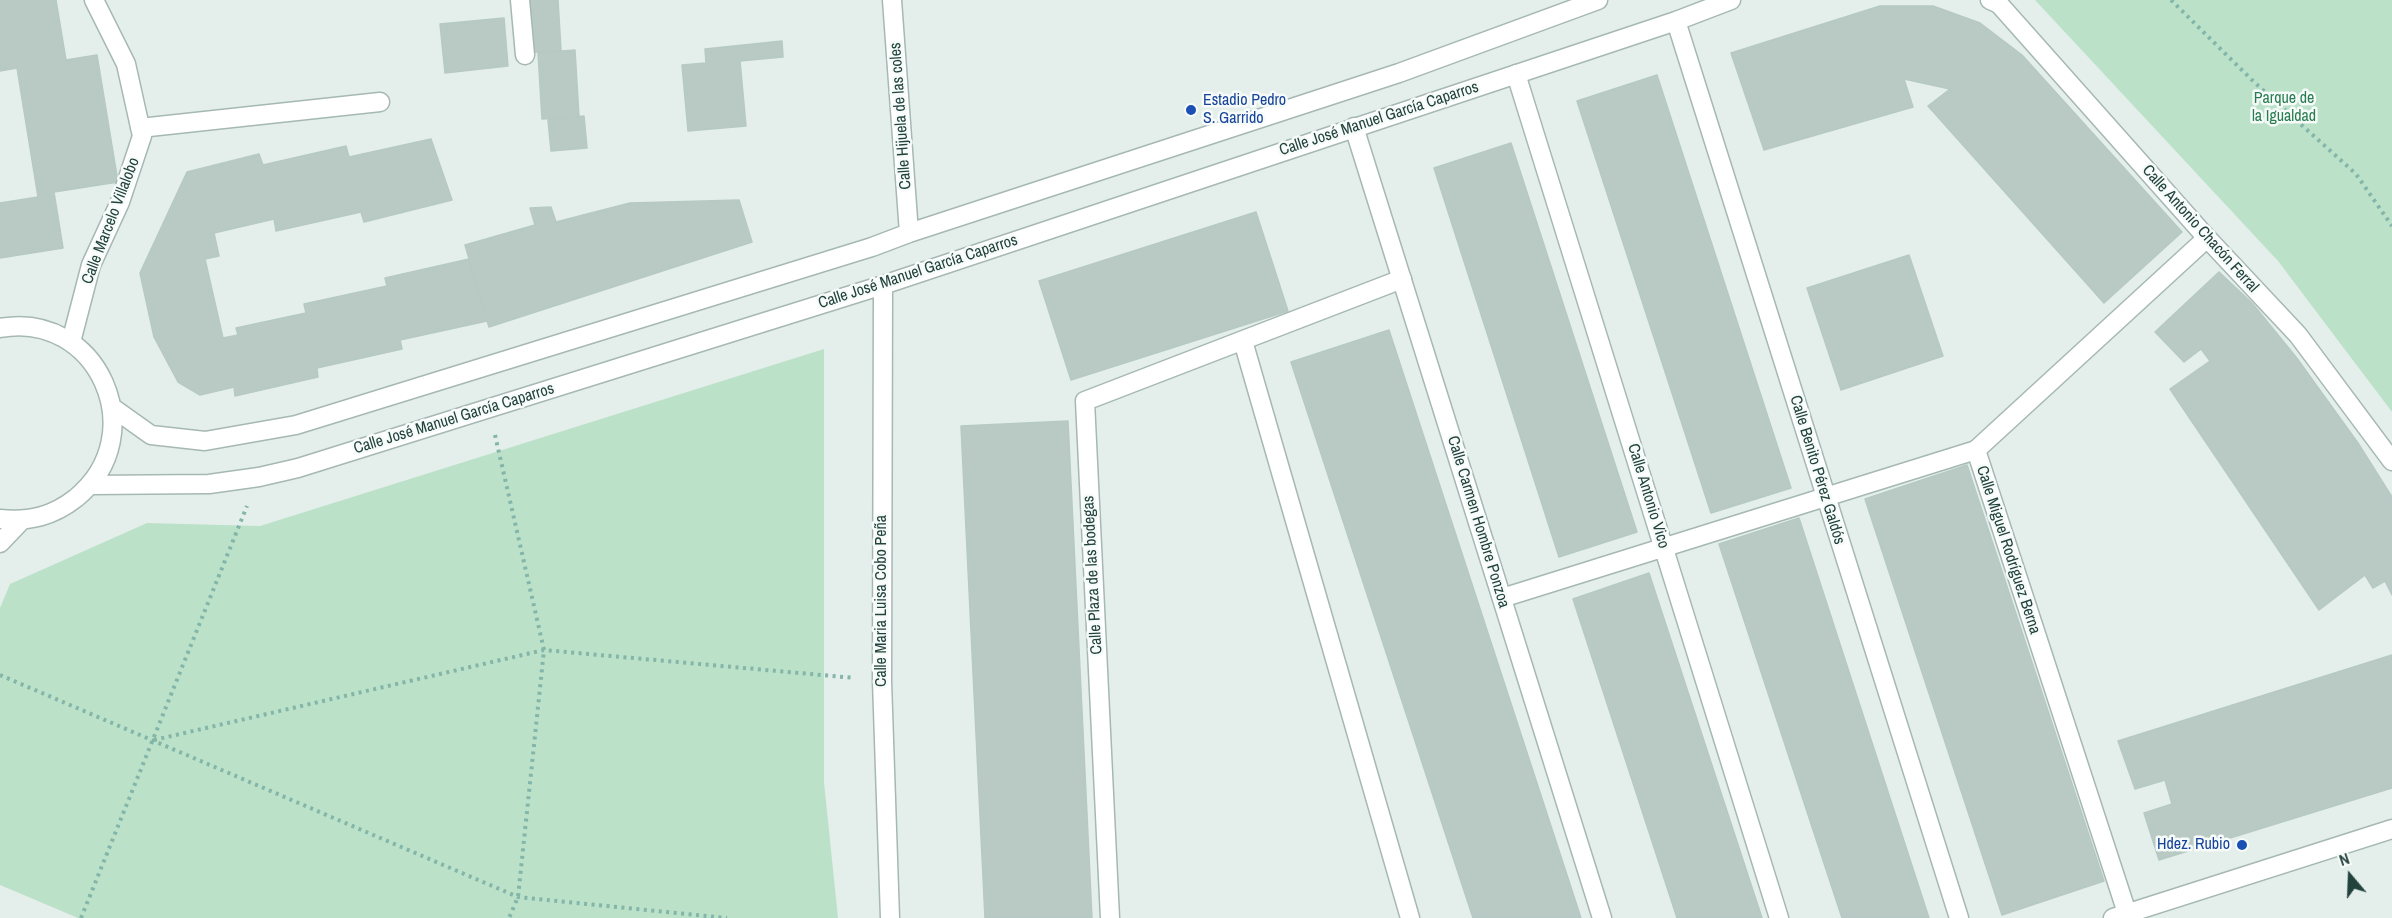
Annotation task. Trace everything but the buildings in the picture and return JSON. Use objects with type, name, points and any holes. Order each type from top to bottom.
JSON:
[{"type":"street","name":"Calle Marcelo Villalobo","points":[[71,342],[91,265],[120,202],[142,136],[126,64],[94,0]]},
{"type":"street","points":[[520,0],[525,55]]},
{"type":"street","name":"Calle Hijuela de las coles","points":[[892,0],[909,232]]},
{"type":"street","points":[[113,408],[151,435],[205,441],[296,425],[860,251],[909,232],[1399,73],[1598,0]]},
{"type":"street","name":"Calle José Manuel García Caparros","points":[[92,485],[209,484],[259,477],[298,468],[882,285],[1676,21],[1731,0]]},
{"type":"street","name":"Calle Antonio Chacón Ferral","points":[[1996,1],[2207,238],[2298,334],[2392,461]]},
{"type":"street","name":"Calle Benito Pérez Galdós","points":[[1676,21],[1959,918]]},
{"type":"street","name":"Calle Antonio Vico","points":[[1516,74],[1779,918]]},
{"type":"street","points":[[140,128],[380,102]]},
{"type":"street","name":"Calle Carmen Hombre Ponzoa","points":[[1354,127],[1602,918]]},
{"type":"street","name":"Calle Miguel Rodríguez Berna","points":[[2120,916],[1976,450],[2207,238]]},
{"type":"street","name":"Calle Plaza de las bodegas","points":[[1110,918],[1085,402],[1402,279]]},
{"type":"street","name":"Calle Maria Luisa Cobo Peña","points":[[882,285],[882,681],[890,918]]},
{"type":"street","points":[[0,327],[14,325],[44,329],[71,342],[99,371],[113,408],[113,436],[106,462],[92,485],[60,511],[21,521],[0,519]]},
{"type":"street","points":[[1243,340],[1410,918]]},
{"type":"street","points":[[1502,597],[1976,450]]},
{"type":"street","points":[[0,543],[21,521]]},
{"type":"street","points":[[2120,916],[2392,829]]},
{"type":"path","points":[[2171,0],[2254,82],[2356,174],[2392,226]]},
{"type":"path","points":[[489,408],[544,650],[518,897],[509,918]]},
{"type":"path","points":[[81,918],[259,477]]},
{"type":"path","points":[[153,741],[544,650],[882,681]]},
{"type":"path","points":[[0,675],[518,897],[727,918]]},
{"type":"green space","name":"Parque de la Igualdad","points":[[2035,0],[2392,0],[2392,412],[2278,261]]},
{"type":"green space","points":[[824,349],[824,782],[838,918],[78,918],[0,885],[0,608],[10,584],[147,523],[260,526]]},
{"type":"place","name":"Estadio Pedro S. Garrido","points":[[1191,110]]},
{"type":"place","name":"Hdez. Rubio","points":[[2242,845]]}]
